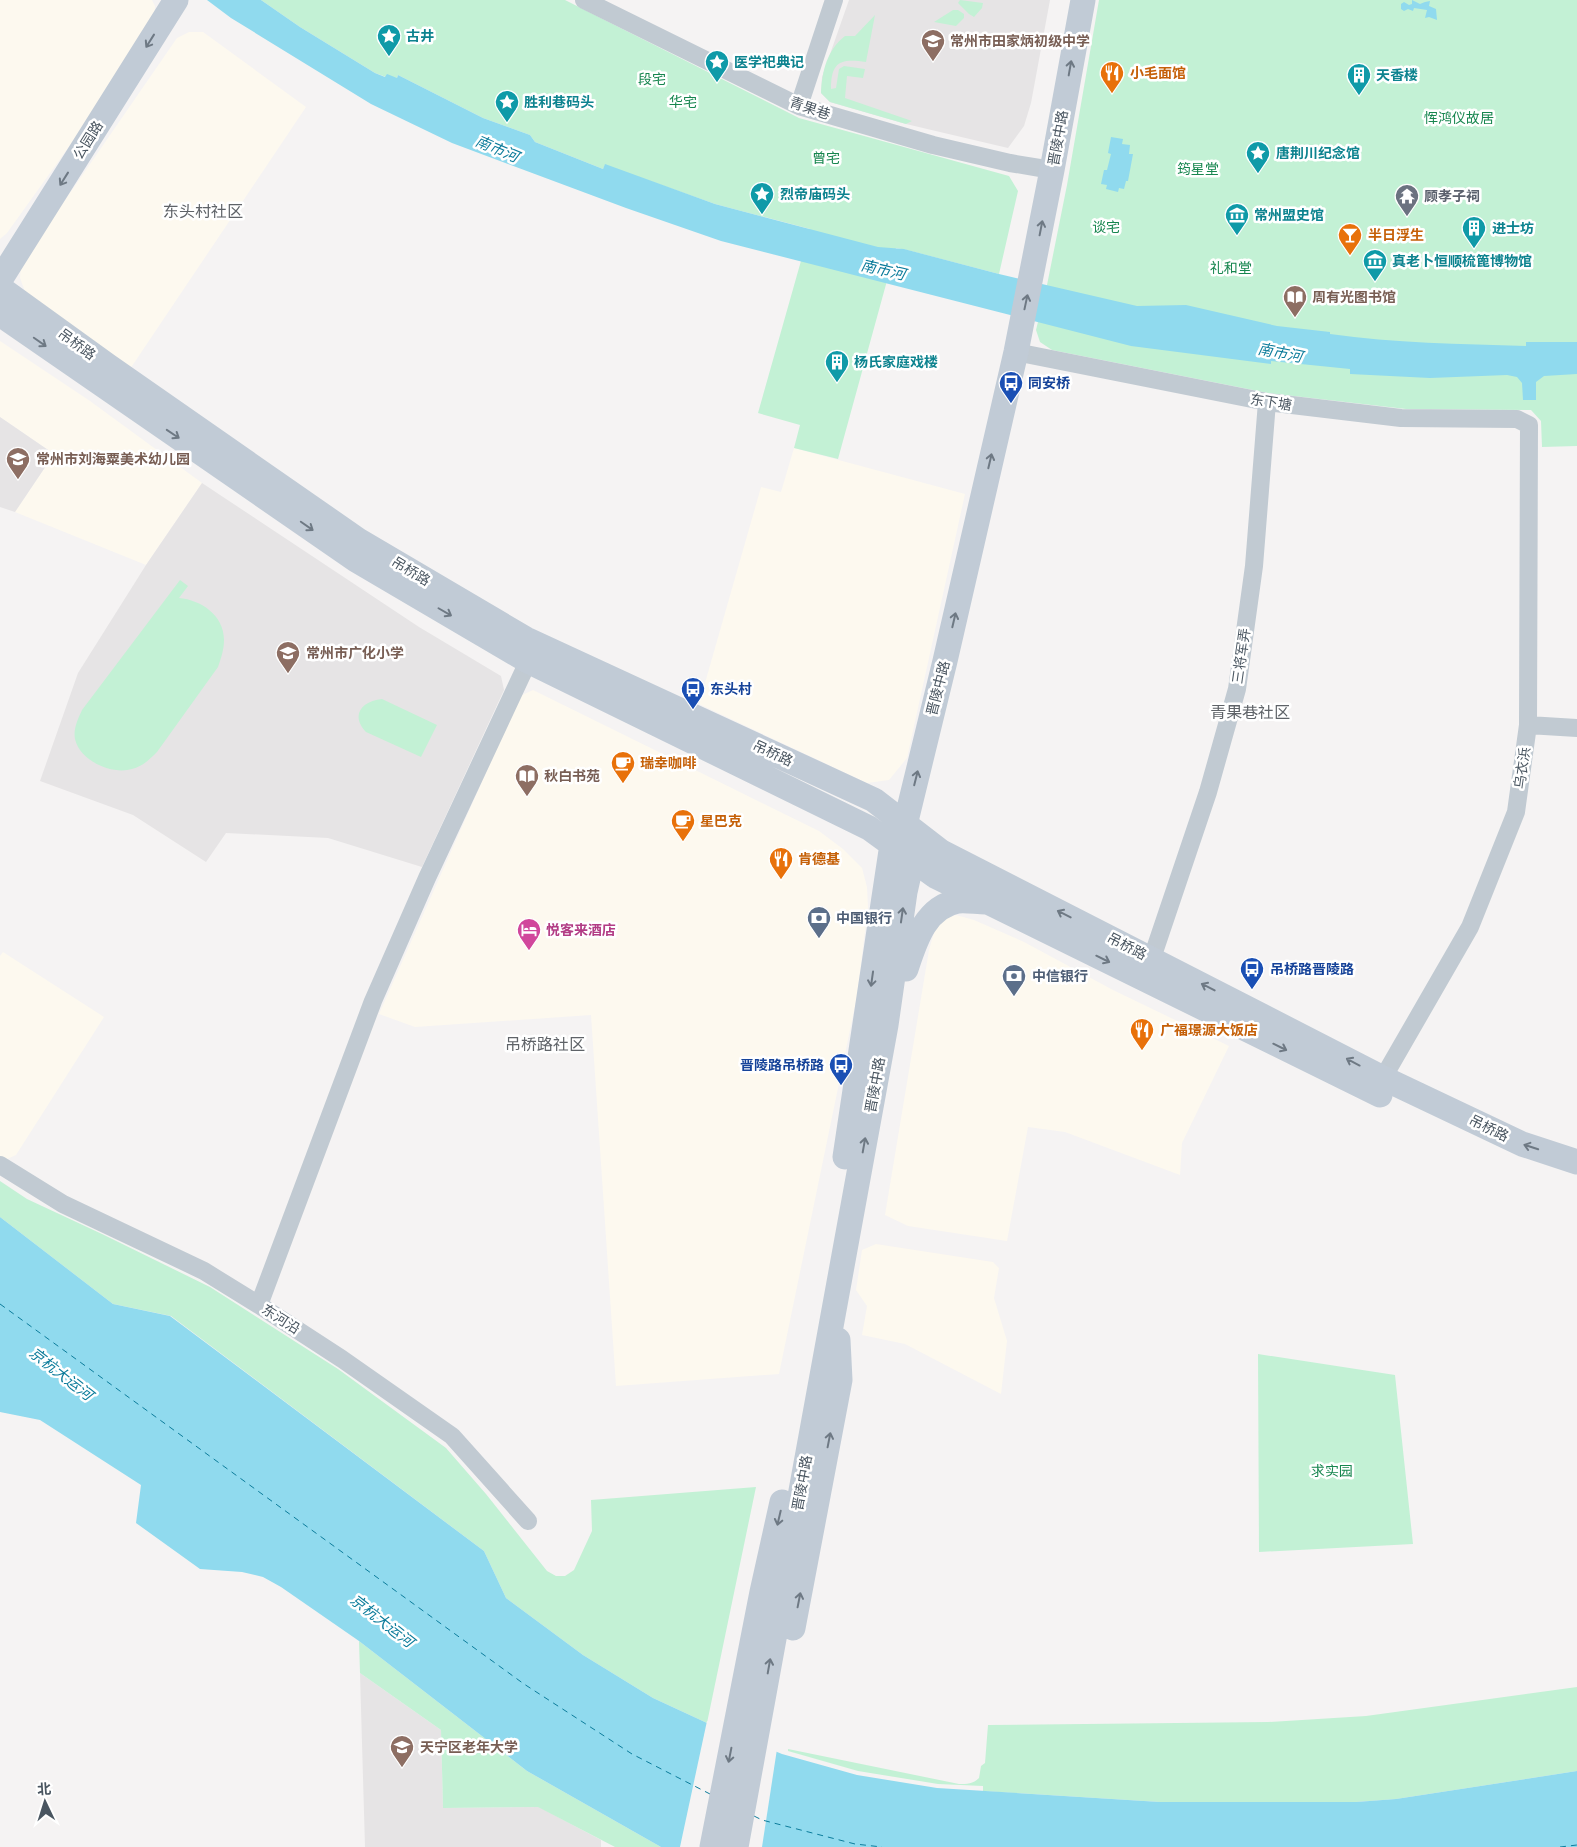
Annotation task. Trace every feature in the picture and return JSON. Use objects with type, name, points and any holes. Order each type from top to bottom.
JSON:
[{"type":"main road","name":"公园路","points":[[0,280],[176,0]]},
{"type":"main road","name":"晋陵中路","points":[[712,1847],[759,1712],[762,1592],[814,1362],[898,835],[945,661],[1016,352],[1032,276],[1083,0]]},
{"type":"main road","name":"吊桥路","points":[[0,288],[108,366],[358,540],[532,653]]},
{"type":"main road","name":"吊桥路","points":[[0,314],[356,560],[532,653],[874,800],[898,835],[940,851],[1383,1078],[1522,1144],[1577,1162]]},
{"type":"main road","name":"晋陵中路","points":[[736,1847],[759,1712],[886,1025],[905,892],[912,861],[898,835]]},
{"type":"main road","name":"吊桥路","points":[[912,861],[935,876],[988,903],[1515,1160],[1577,1181]]},
{"type":"main road","points":[[886,1025],[916,939],[928,919],[942,908],[958,901],[988,903]]},
{"type":"street","name":"青果巷","points":[[584,0],[799,106],[933,145],[1010,163],[1052,170]]},
{"type":"street","points":[[799,106],[834,0]]},
{"type":"street","name":"东下塘","points":[[1016,352],[1267,402],[1401,418],[1517,419],[1529,425]]},
{"type":"street","name":"三将军弄","points":[[1152,958],[1208,792],[1237,689],[1254,566],[1267,402]]},
{"type":"street","name":"乌衣浜","points":[[1383,1078],[1470,927],[1516,812],[1528,725],[1529,425]]},
{"type":"street","points":[[260,1305],[373,1001],[427,878],[532,653]]},
{"type":"street","points":[[1528,725],[1577,728]]},
{"type":"street","name":"东河沿","points":[[0,1165],[63,1204],[204,1271],[342,1359],[452,1436],[528,1521]]},
{"type":"shaded area","points":[[0,0],[152,0],[155,6],[154,28],[7,233],[0,239]]},
{"type":"shaded area","name":"常州市田家炳初级中学","points":[[849,0],[1050,0],[1031,103],[1024,126],[1008,148],[906,124],[830,102],[821,93],[822,77]]},
{"type":"shaded area","points":[[189,32],[203,32],[306,107],[128,372],[26,294],[20,278],[21,264],[177,38]]},
{"type":"shaded area","points":[[0,341],[90,401],[202,483],[146,565],[15,512],[54,454],[0,417]]},
{"type":"shaded area","name":"常州市刘海粟美术幼儿园","points":[[0,417],[54,454],[15,512],[0,507]]},
{"type":"shaded area","points":[[794,448],[965,494],[907,758],[889,780],[867,783],[699,704],[761,487],[781,492]]},
{"type":"shaded area","name":"常州市广化小学","points":[[202,483],[419,627],[501,676],[504,690],[422,867],[328,838],[226,833],[206,862],[133,815],[40,781],[78,673],[146,565]]},
{"type":"shaded area","points":[[533,690],[819,831],[843,849],[862,868],[867,887],[868,907],[857,996],[779,1374],[616,1386],[591,1015],[415,1027],[379,1014],[520,696]]},
{"type":"shaded area","points":[[956,915],[974,920],[1024,942],[1113,990],[1229,1046],[1182,1143],[1180,1175],[1065,1132],[1028,1127],[1007,1241],[908,1226],[885,1215],[929,950],[935,929],[945,919]]},
{"type":"shaded area","points":[[3,952],[104,1017],[16,1155],[5,1160],[0,1156],[0,956]]},
{"type":"shaded area","points":[[876,1244],[993,1262],[999,1268],[994,1298],[1007,1341],[1001,1394],[905,1344],[862,1335],[867,1306],[856,1290],[862,1250]]},
{"type":"shaded area","name":"天宁区老年大学","points":[[360,1673],[441,1730],[443,1808],[539,1807],[601,1840],[601,1847],[365,1847]]},
{"type":"green space","points":[[261,0],[565,0],[799,118],[1009,176],[1018,191],[999,274],[896,248],[838,459],[794,448],[800,425],[758,413],[810,229],[715,204],[605,165],[603,169],[535,142],[530,135],[483,118],[398,75],[397,78],[375,73],[300,27]]},
{"type":"green space","points":[[960,0],[983,3],[982,8],[974,17],[958,3]]},
{"type":"green space","points":[[1099,0],[1577,0],[1577,446],[1542,447],[1541,421],[1531,410],[1406,409],[1268,393],[1052,350],[1040,342],[1036,330],[1067,185]]},
{"type":"green space","points":[[953,10],[958,10],[964,14],[964,18],[956,26],[934,22]]},
{"type":"green space","points":[[875,15],[866,62],[850,61],[839,64],[833,73],[831,89],[836,88],[839,69],[844,66],[865,69],[863,78],[847,76],[845,98],[912,121],[906,124],[830,102],[821,93],[824,69],[834,48],[845,36],[855,36]]},
{"type":"green space","points":[[180,580],[188,586],[179,598],[195,602],[210,610],[220,623],[224,644],[218,667],[157,752],[136,768],[115,770],[106,768],[90,760],[78,747],[75,739],[75,728],[80,713]]},
{"type":"green space","points":[[382,699],[437,725],[421,757],[366,732],[361,726],[359,720],[360,710],[375,700]]},
{"type":"green space","points":[[0,1181],[27,1199],[210,1287],[338,1369],[446,1448],[486,1494],[547,1571],[556,1576],[565,1576],[574,1570],[592,1531],[591,1500],[756,1487],[707,1723],[653,1698],[583,1655],[506,1598],[484,1551],[171,1316],[113,1304],[0,1217]]},
{"type":"green space","name":"求实园","points":[[1258,1354],[1395,1375],[1413,1544],[1259,1552]]},
{"type":"green space","points":[[359,1641],[527,1771],[661,1847],[615,1847],[538,1807],[443,1808],[441,1730],[360,1673]]},
{"type":"green space","points":[[1577,1687],[1577,1771],[1396,1799],[1356,1802],[1160,1802],[983,1791],[983,1786],[938,1784],[858,1771],[788,1751],[788,1749],[965,1784],[972,1783],[979,1778],[981,1766],[985,1763],[988,1725],[1268,1722],[1366,1716]]},
{"type":"water","name":"南市河","points":[[207,0],[261,0],[300,27],[375,73],[385,77],[387,74],[397,78],[398,75],[483,118],[530,135],[535,142],[603,169],[605,164],[715,204],[878,247],[904,249],[999,274],[1137,306],[1186,305],[1277,326],[1378,339],[1428,343],[1526,346],[1526,342],[1577,342],[1577,374],[1544,376],[1536,382],[1536,400],[1523,400],[1522,383],[1517,377],[1507,375],[1430,378],[1350,374],[1350,369],[1271,361],[1271,364],[1131,346],[721,241],[626,208],[452,143],[371,104],[231,18]]},
{"type":"water","points":[[1412,0],[1420,4],[1430,1],[1429,6],[1436,9],[1437,20],[1429,17],[1425,18],[1427,10],[1414,8],[1413,11],[1408,9],[1404,11],[1401,9],[1401,4],[1404,2],[1409,5],[1412,4]]},
{"type":"water","points":[[1111,137],[1123,139],[1122,144],[1130,145],[1129,154],[1133,154],[1128,181],[1126,181],[1124,189],[1119,188],[1118,192],[1106,189],[1107,185],[1101,184],[1104,170],[1107,170],[1111,154],[1108,153]]},
{"type":"water","name":"京杭大运河","points":[[0,1217],[113,1304],[170,1316],[484,1551],[506,1598],[583,1655],[653,1698],[782,1754],[857,1775],[937,1788],[1160,1802],[1356,1802],[1396,1799],[1577,1771],[1577,1847],[661,1847],[527,1771],[359,1641],[281,1587],[263,1577],[242,1572],[200,1569],[136,1523],[141,1485],[40,1420],[0,1412]]},
{"type":"pier","points":[[707,1721],[777,1749],[762,1847],[680,1847]]},
{"type":"ferry route","points":[[0,1304],[524,1684],[632,1754],[710,1794]]},
{"type":"ferry route","points":[[754,1816],[762,1820],[855,1844],[882,1847]]},
{"type":"ferry route","points":[[1560,1847],[1577,1845]]},
{"type":"place","name":"古井","points":[[389,57]]},
{"type":"place","name":"常州市田家炳初级中学","points":[[933,62]]},
{"type":"place","name":"医学祀典记","points":[[717,83]]},
{"type":"place","name":"小毛面馆","points":[[1112,94]]},
{"type":"place","name":"天香楼","points":[[1359,96]]},
{"type":"place","name":"胜利巷码头","points":[[507,123]]},
{"type":"place","name":"唐荆川纪念馆","points":[[1258,174]]},
{"type":"place","name":"烈帝庙码头","points":[[762,215]]},
{"type":"place","name":"顾孝子祠","points":[[1407,217]]},
{"type":"place","name":"常州盟史馆","points":[[1237,236]]},
{"type":"place","name":"进士坊","points":[[1474,249]]},
{"type":"place","name":"半日浮生","points":[[1350,256]]},
{"type":"place","name":"真老卜恒顺梳篦博物馆","points":[[1375,282]]},
{"type":"place","name":"周有光图书馆","points":[[1295,318]]},
{"type":"place","name":"杨氏家庭戏楼","points":[[837,383]]},
{"type":"place","name":"同安桥","points":[[1011,404]]},
{"type":"place","name":"常州市刘海粟美术幼儿园","points":[[18,480]]},
{"type":"place","name":"常州市广化小学","points":[[288,674]]},
{"type":"place","name":"东头村","points":[[693,710]]},
{"type":"place","name":"瑞幸咖啡","points":[[623,784]]},
{"type":"place","name":"秋白书苑","points":[[527,797]]},
{"type":"place","name":"星巴克","points":[[683,842]]},
{"type":"place","name":"肯德基","points":[[781,880]]},
{"type":"place","name":"中国银行","points":[[819,939]]},
{"type":"place","name":"悦客来酒店","points":[[529,951]]},
{"type":"place","name":"吊桥路晋陵路","points":[[1252,990]]},
{"type":"place","name":"中信银行","points":[[1014,997]]},
{"type":"place","name":"广福璟源大饭店","points":[[1142,1051]]},
{"type":"place","name":"晋陵路吊桥路","points":[[841,1086]]},
{"type":"place","name":"天宁区老年大学","points":[[402,1768]]},
{"type":"district","name":"东头村社区","points":[[203,211]]},
{"type":"district","name":"青果巷社区","points":[[1250,712]]},
{"type":"district","name":"吊桥路社区","points":[[545,1044]]},
{"type":"park label","name":"段宅","points":[[652,79]]},
{"type":"park label","name":"华宅","points":[[683,102]]},
{"type":"park label","name":"恽鸿仪故居","points":[[1459,118]]},
{"type":"park label","name":"曾宅","points":[[826,158]]},
{"type":"park label","name":"筠星堂","points":[[1198,169]]},
{"type":"park label","name":"谈宅","points":[[1106,227]]},
{"type":"park label","name":"礼和堂","points":[[1231,268]]}]
